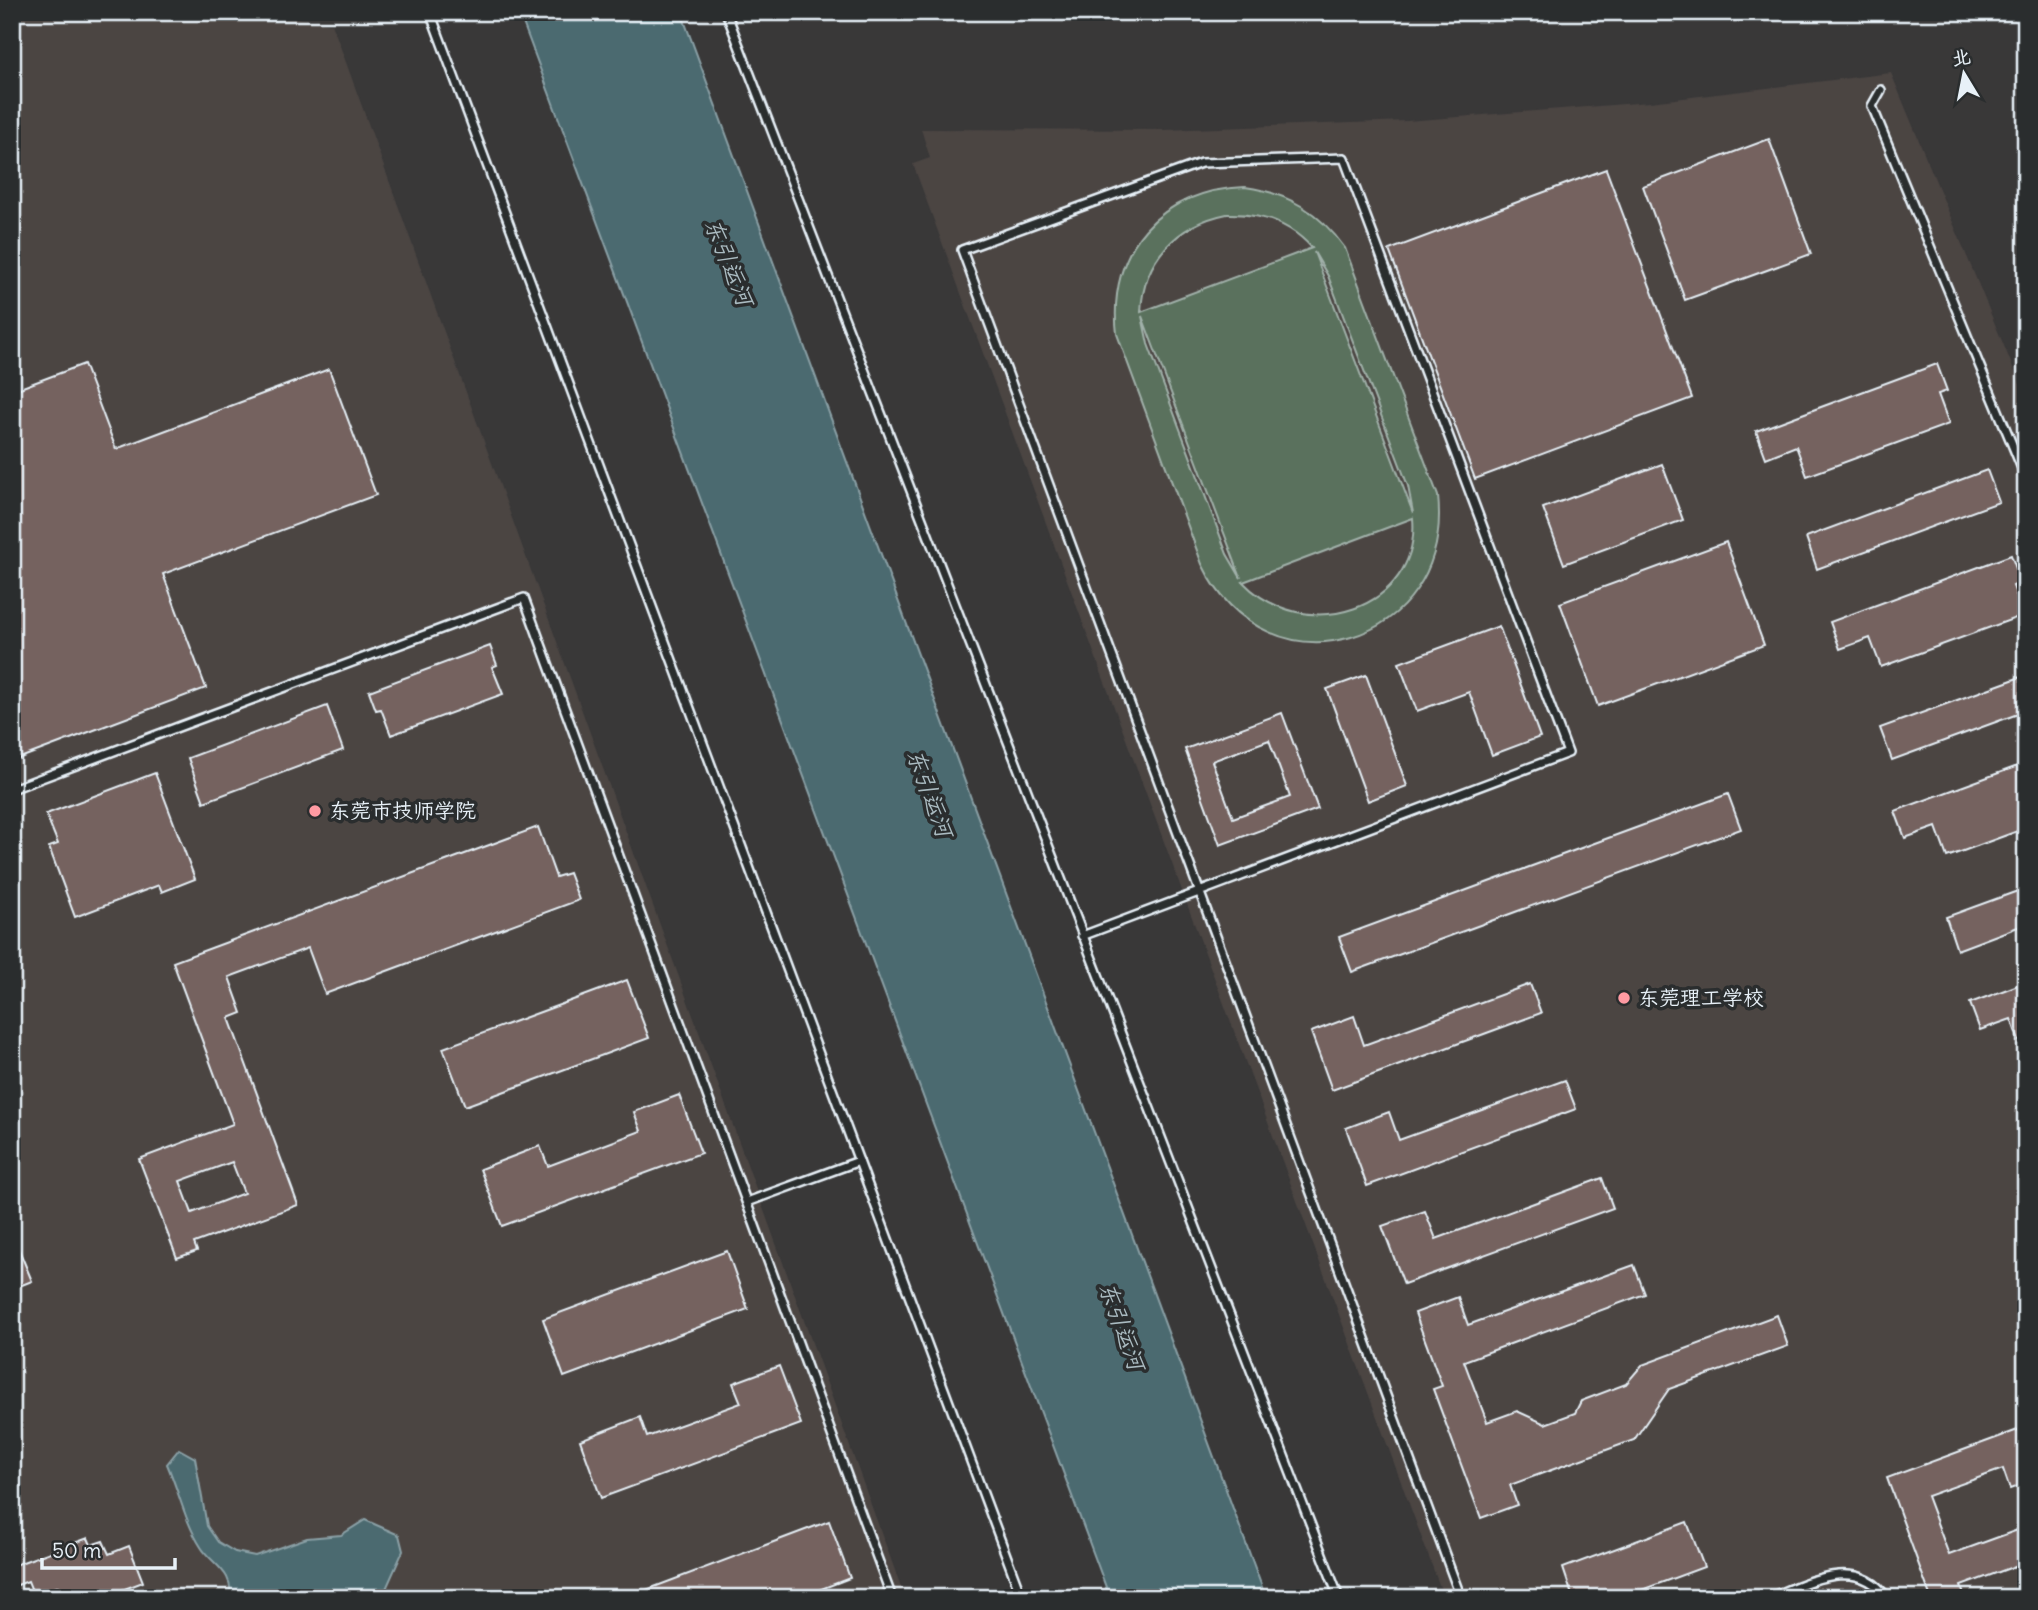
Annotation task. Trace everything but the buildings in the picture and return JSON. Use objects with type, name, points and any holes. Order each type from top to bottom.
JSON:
[{"type":"lane","points":[[430,12],[1022,1598]]},
{"type":"lane","points":[[726,12],[1339,1598]]},
{"type":"lane","points":[[1881,90],[1872,106],[2026,478]]},
{"type":"lane","points":[[1082,936],[1200,891],[1568,754],[1344,158],[1200,163],[962,250],[1200,891],[1461,1598]]},
{"type":"lane","points":[[12,789],[524,598],[892,1598]]},
{"type":"lane","points":[[747,1202],[859,1161]]},
{"type":"lane","points":[[1768,1598],[1842,1573],[1868,1579],[1887,1598]]},
{"type":"shaded area","name":"东莞市技师学院","points":[[12,12],[260,12],[332,24],[905,1598],[12,1598]]},
{"type":"shaded area","name":"东莞理工学校","points":[[1891,73],[2026,399],[2026,1598],[1444,1598],[913,164],[930,158],[921,129],[1164,130],[1407,121],[1650,102]]},
{"type":"green space","points":[[1245,187],[1289,199],[1314,214],[1345,248],[1438,496],[1435,548],[1417,589],[1387,619],[1350,637],[1309,642],[1269,632],[1231,606],[1202,564],[1117,334],[1116,303],[1121,276],[1131,251],[1145,230],[1165,212],[1188,199],[1215,191]],"holes":[[[1240,214],[1274,221],[1294,232],[1312,248],[1141,312],[1148,276],[1166,247],[1193,226],[1209,219]],[[1314,252],[1328,276],[1408,486],[1413,513]],[[1142,316],[1241,578],[1227,554],[1148,344]],[[1413,518],[1410,550],[1398,576],[1379,596],[1354,608],[1326,614],[1296,612],[1268,601],[1243,582]]]},
{"type":"water","name":"东引运河","points":[[519,12],[681,12],[1266,1598],[1110,1598]]},
{"type":"water","points":[[179,1449],[195,1458],[207,1526],[218,1542],[235,1552],[255,1556],[307,1538],[341,1535],[365,1520],[399,1535],[403,1551],[385,1591],[387,1598],[229,1598],[230,1589],[226,1575],[205,1553],[195,1537],[167,1464]]},
{"type":"place","name":"东莞市技师学院","points":[[315,811]]},
{"type":"place","name":"东莞理工学校","points":[[1624,998]]}]
